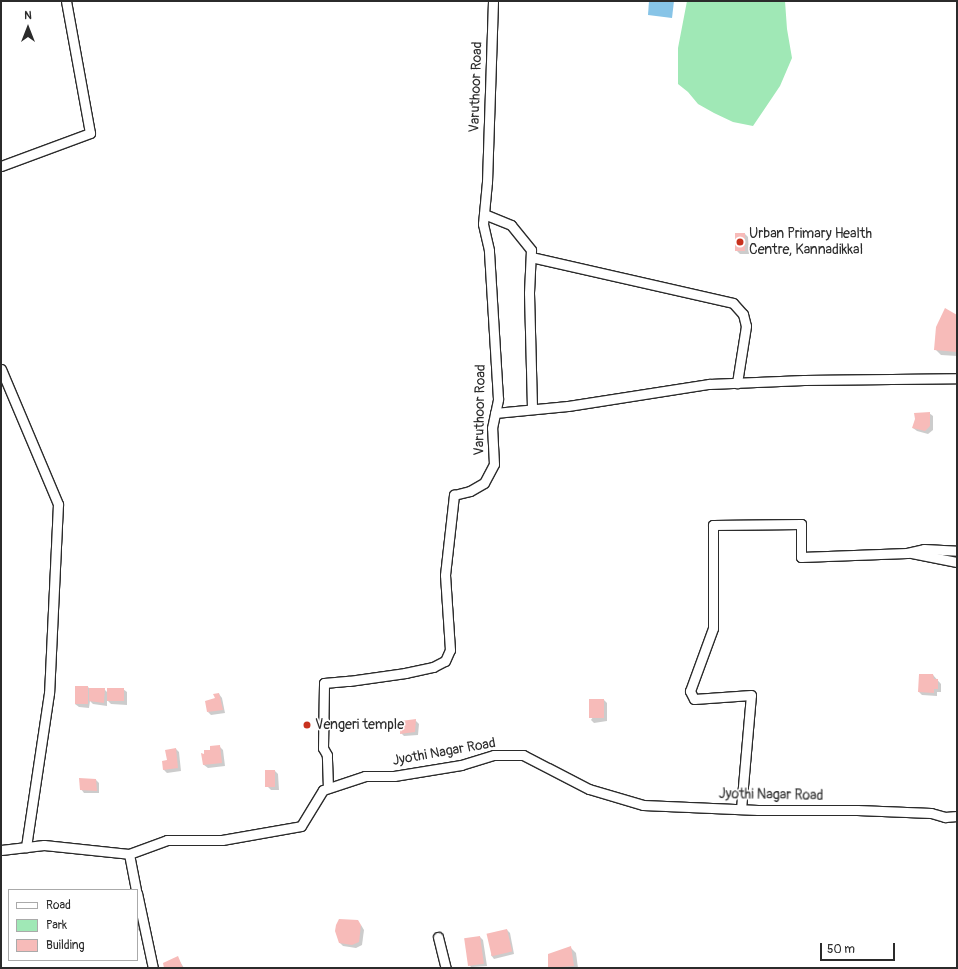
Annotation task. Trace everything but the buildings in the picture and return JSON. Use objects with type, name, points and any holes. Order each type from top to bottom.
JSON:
[{"type":"street","points":[[1,166],[90,133],[66,1]]},
{"type":"street","name":"Varuthoor Road","points":[[328,788],[327,755],[322,748],[324,683],[349,681],[433,667],[445,661],[450,650],[445,575],[454,495],[470,491],[484,483],[494,464],[492,428],[498,399],[489,250],[482,224],[487,182],[493,1]]},
{"type":"street","points":[[484,214],[511,225],[531,250],[529,292],[532,409]]},
{"type":"street","points":[[531,257],[733,303],[742,314],[746,326],[736,383]]},
{"type":"street","points":[[1,369],[58,504],[49,693],[26,847]]},
{"type":"street","points":[[495,413],[568,406],[709,384],[804,380],[957,378]]},
{"type":"street","points":[[741,809],[751,695],[694,699],[690,691],[713,628],[713,525],[800,524],[801,557],[907,553],[924,549],[957,551]]},
{"type":"street","points":[[907,553],[957,562]]},
{"type":"street","name":"Jyothi Nagar Road","points":[[1,850],[44,845],[129,854],[167,840],[222,840],[301,826],[322,790],[365,776],[394,776],[461,765],[494,755],[523,755],[589,789],[643,805],[741,809],[931,813],[945,817],[957,816]]},
{"type":"street","points":[[129,854],[136,889]]},
{"type":"street","points":[[138,898],[153,968]]},
{"type":"street","points":[[438,937],[446,968]]},
{"type":"green space","points":[[687,1],[785,1],[787,29],[792,58],[780,86],[753,126],[733,122],[714,113],[698,104],[688,92],[678,84],[678,48]]},
{"type":"water","points":[[649,1],[674,1],[672,18],[648,15]]},
{"type":"place","name":"Urban Primary Health Centre, Kannadikkal","points":[[740,242]]},
{"type":"place","name":"Vengeri temple","points":[[307,725]]}]
